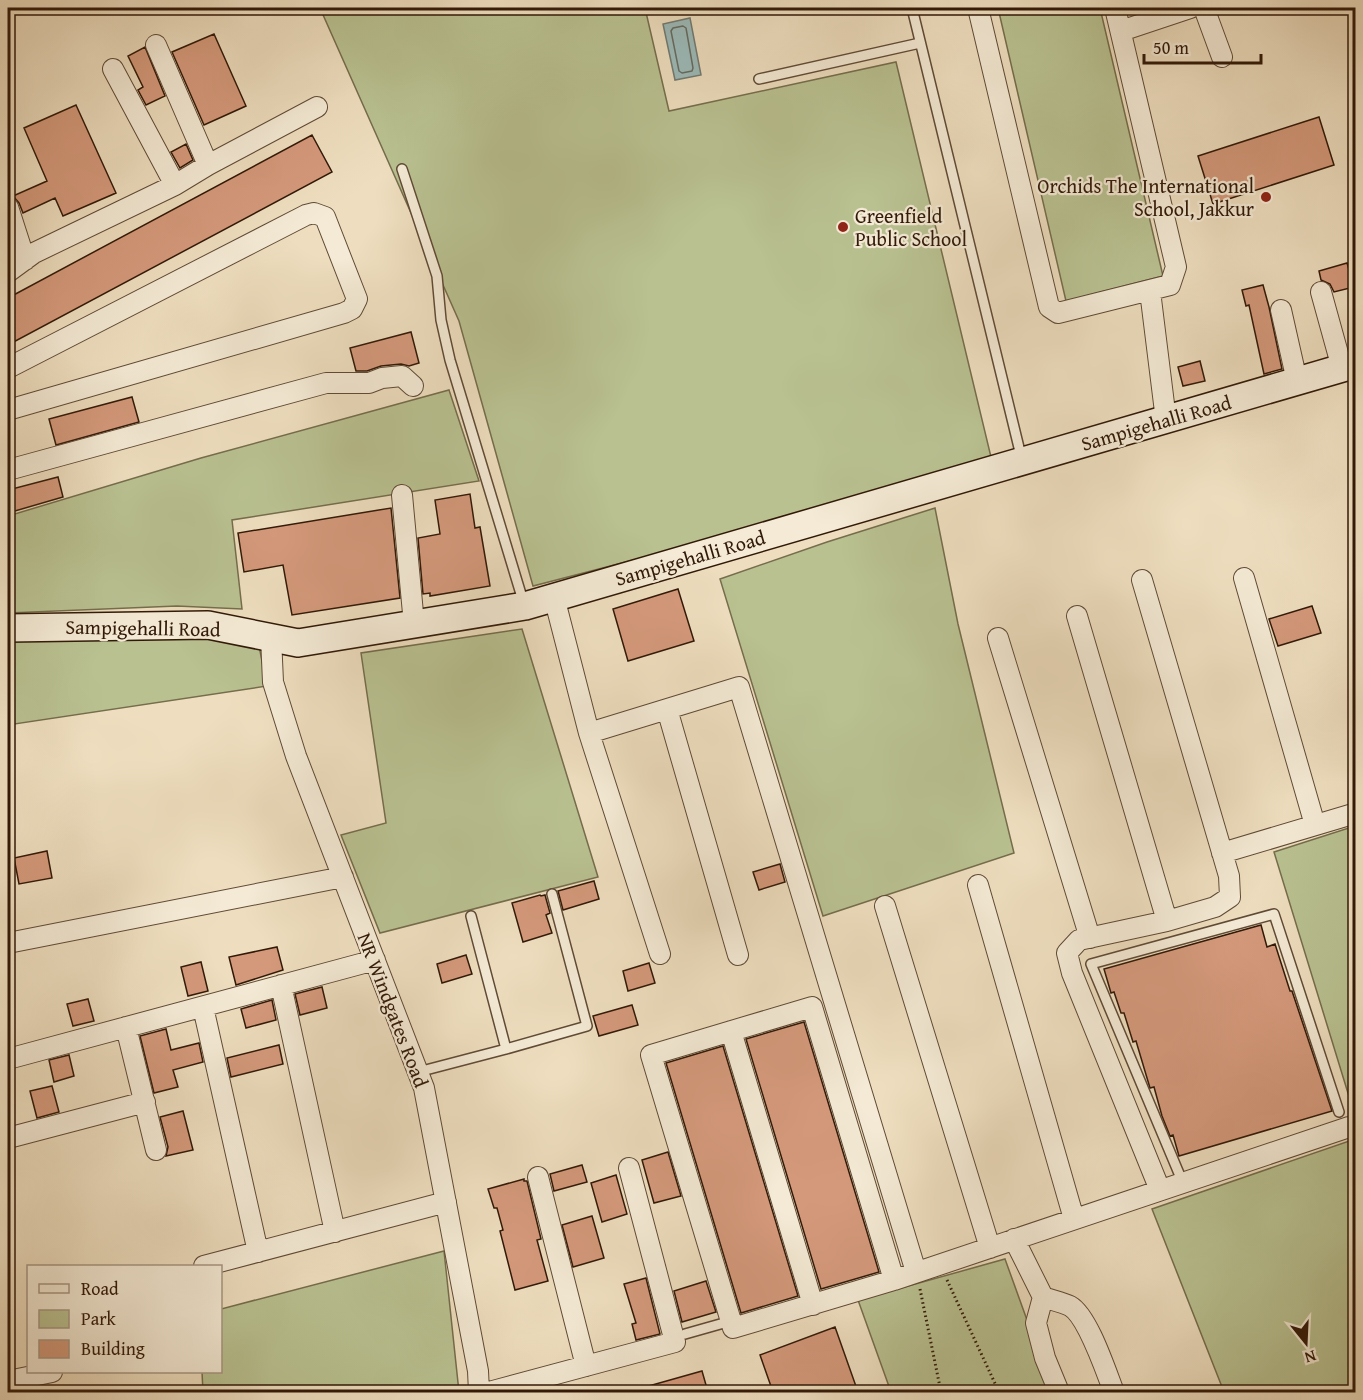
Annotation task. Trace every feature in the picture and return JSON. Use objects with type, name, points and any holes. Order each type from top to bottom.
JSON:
[{"type":"street","points":[[978,8],[1049,307],[1058,313],[1170,285],[1176,267],[1115,8]]},
{"type":"street","points":[[1121,31],[1190,8]]},
{"type":"street","points":[[1204,8],[1222,57]]},
{"type":"street","points":[[156,45],[208,165]]},
{"type":"street","points":[[113,69],[175,185]]},
{"type":"street","points":[[8,272],[34,253],[175,185],[317,107]]},
{"type":"street","points":[[8,207],[25,260]]},
{"type":"street","points":[[8,368],[306,215],[314,213],[325,217],[357,298],[352,309],[344,313],[8,410]]},
{"type":"street","points":[[1150,291],[1166,420]]},
{"type":"street","points":[[1321,292],[1349,366]]},
{"type":"street","points":[[1281,310],[1297,381]]},
{"type":"street","name":"Sampigehalli Road","points":[[8,628],[208,625],[298,643],[525,606],[1349,366]]},
{"type":"street","points":[[8,470],[326,382],[369,383],[382,378],[402,376],[413,386]]},
{"type":"street","points":[[402,495],[414,624]]},
{"type":"street","points":[[1244,578],[1315,825]]},
{"type":"street","points":[[1142,580],[1229,876],[1230,897],[1215,907],[1167,921],[1079,940],[1067,952],[1072,973],[1161,1190]]},
{"type":"street","points":[[554,597],[589,733],[660,954]]},
{"type":"street","points":[[1077,616],[1167,921]]},
{"type":"street","name":"NR Windgates Road","points":[[271,637],[273,682],[296,756],[424,1088],[478,1371],[479,1392]]},
{"type":"street","points":[[998,638],[1090,938]]},
{"type":"street","points":[[589,733],[739,687],[916,1272]]},
{"type":"street","points":[[667,709],[738,955]]},
{"type":"street","points":[[1222,853],[1356,813]]},
{"type":"street","points":[[8,943],[343,877]]},
{"type":"street","points":[[978,885],[1074,1219]]},
{"type":"street","points":[[885,906],[990,1248]]},
{"type":"street","points":[[8,1059],[375,960]]},
{"type":"street","points":[[281,985],[335,1232]]},
{"type":"street","points":[[203,1007],[258,1252]]},
{"type":"street","points":[[894,1280],[812,1007],[651,1055],[733,1328],[894,1280],[1183,1183],[1344,1119]]},
{"type":"street","points":[[126,1027],[156,1150]]},
{"type":"street","points":[[731,1031],[813,1305]]},
{"type":"street","points":[[8,1138],[145,1102]]},
{"type":"street","points":[[489,1392],[675,1342],[629,1168]]},
{"type":"street","points":[[538,1177],[586,1366]]},
{"type":"street","points":[[208,1265],[446,1203]]},
{"type":"street","points":[[1014,1239],[1043,1297],[1036,1323],[1045,1358],[1059,1392]]},
{"type":"street","points":[[1043,1297],[1071,1306],[1082,1319],[1114,1392]]},
{"type":"street","points":[[8,1381],[43,1373]]},
{"type":"lane","points":[[912,8],[1022,462]]},
{"type":"lane","points":[[759,79],[920,43]]},
{"type":"lane","points":[[402,169],[436,276],[441,320],[450,360],[525,606]]},
{"type":"lane","points":[[418,1072],[587,1026],[552,894]]},
{"type":"lane","points":[[1183,1183],[1091,964],[1275,914],[1344,1119]]},
{"type":"lane","points":[[471,916],[506,1049]]},
{"type":"lane","points":[[685,1334],[731,1321]]},
{"type":"path","points":[[940,1264],[999,1392]]},
{"type":"path","points":[[916,1272],[941,1392]]},
{"type":"green space","points":[[320,8],[645,8],[669,111],[896,62],[991,457],[649,556],[533,586],[459,321]]},
{"type":"green space","points":[[998,8],[1100,8],[1163,276],[1066,301]]},
{"type":"green space","points":[[449,390],[479,481],[232,520],[242,609],[177,606],[8,613],[8,516],[201,458]]},
{"type":"green space","points":[[935,508],[958,624],[1014,853],[823,916],[720,579]]},
{"type":"green space","points":[[522,629],[598,877],[380,933],[341,835],[386,823],[361,653]]},
{"type":"green space","points":[[205,635],[258,641],[267,686],[8,725],[8,642],[75,637]]},
{"type":"green space","points":[[1356,826],[1355,1116],[1274,852]]},
{"type":"green space","points":[[1355,1139],[1355,1392],[1224,1392],[1152,1209]]},
{"type":"green space","points":[[444,1251],[459,1392],[203,1392],[202,1373],[222,1373],[222,1309]]},
{"type":"green space","points":[[1005,1259],[1053,1392],[891,1392],[858,1300]]},
{"type":"water","points":[[690,18],[701,75],[675,80],[663,24]]},
{"type":"building","points":[[214,34],[246,106],[204,125],[172,52]]},
{"type":"building","points":[[145,47],[165,96],[146,105],[138,90],[143,87],[128,56]]},
{"type":"building","points":[[76,105],[116,193],[63,216],[55,198],[23,213],[13,196],[47,181],[24,128]]},
{"type":"building","points":[[1319,117],[1334,165],[1213,204],[1198,156]]},
{"type":"building","points":[[312,135],[332,172],[8,345],[8,298]]},
{"type":"building","points":[[186,144],[193,160],[180,168],[171,152]]},
{"type":"building","points":[[1347,263],[1354,287],[1334,292],[1330,284],[1321,280],[1319,271]]},
{"type":"building","points":[[1263,285],[1282,369],[1264,374],[1249,305],[1246,306],[1242,290]]},
{"type":"building","points":[[411,332],[419,363],[409,366],[401,364],[381,366],[367,371],[356,371],[350,348]]},
{"type":"building","points":[[1200,361],[1205,381],[1183,386],[1178,367]]},
{"type":"building","points":[[132,397],[139,422],[56,445],[49,419]]},
{"type":"building","points":[[58,477],[63,497],[8,513],[8,490]]},
{"type":"building","points":[[470,494],[475,528],[480,527],[490,586],[430,596],[430,593],[423,594],[418,538],[440,534],[435,500]]},
{"type":"building","points":[[391,508],[400,598],[292,615],[283,565],[244,572],[238,533]]},
{"type":"building","points":[[678,589],[694,641],[628,661],[613,609]]},
{"type":"building","points":[[1312,606],[1321,633],[1278,646],[1269,619]]},
{"type":"building","points":[[47,851],[52,878],[19,884],[14,858]]},
{"type":"building","points":[[780,864],[785,882],[759,890],[753,872]]},
{"type":"building","points":[[594,881],[599,899],[563,910],[558,891]]},
{"type":"building","points":[[545,895],[550,913],[546,915],[552,933],[523,942],[512,903]]},
{"type":"building","points":[[1261,925],[1267,947],[1275,944],[1332,1111],[1179,1156],[1173,1135],[1170,1136],[1162,1116],[1154,1087],[1150,1088],[1136,1041],[1133,1042],[1124,1013],[1121,1013],[1114,992],[1111,993],[1104,969]]},
{"type":"building","points":[[277,947],[283,970],[236,985],[229,957]]},
{"type":"building","points":[[466,955],[472,974],[442,983],[437,964]]},
{"type":"building","points":[[201,962],[208,991],[188,996],[181,967]]},
{"type":"building","points":[[649,963],[655,983],[628,991],[623,971]]},
{"type":"building","points":[[322,987],[327,1008],[300,1015],[295,994]]},
{"type":"building","points":[[88,999],[94,1021],[73,1026],[67,1004]]},
{"type":"building","points":[[272,1000],[276,1020],[246,1028],[241,1009]]},
{"type":"building","points":[[632,1005],[638,1025],[599,1036],[593,1016]]},
{"type":"building","points":[[804,1022],[879,1272],[821,1289],[746,1039]]},
{"type":"building","points":[[166,1029],[171,1050],[199,1043],[203,1062],[173,1070],[178,1087],[154,1093],[140,1036]]},
{"type":"building","points":[[279,1045],[283,1064],[231,1077],[227,1058]]},
{"type":"building","points":[[723,1046],[798,1296],[741,1313],[666,1063]]},
{"type":"building","points":[[69,1055],[74,1076],[54,1082],[49,1060]]},
{"type":"building","points":[[52,1086],[59,1112],[37,1118],[30,1091]]},
{"type":"building","points":[[183,1111],[193,1150],[166,1156],[168,1147],[160,1117]]},
{"type":"building","points":[[668,1152],[681,1196],[654,1203],[642,1160]]},
{"type":"building","points":[[582,1165],[587,1182],[554,1191],[550,1174]]},
{"type":"building","points":[[616,1175],[627,1214],[602,1222],[591,1183]]},
{"type":"building","points":[[524,1179],[527,1181],[541,1239],[537,1240],[548,1281],[515,1290],[500,1231],[503,1230],[497,1208],[494,1208],[488,1189]]},
{"type":"building","points":[[592,1216],[604,1258],[573,1267],[562,1225]]},
{"type":"building","points":[[646,1278],[660,1334],[636,1340],[632,1324],[636,1323],[624,1284]]},
{"type":"building","points":[[706,1281],[716,1312],[682,1322],[674,1291]]},
{"type":"building","points":[[835,1327],[858,1392],[773,1392],[760,1355]]},
{"type":"building","points":[[702,1371],[708,1392],[639,1392],[638,1389]]},
{"type":"place","name":"Orchids The International School, Jakkur","points":[[1266,197]]},
{"type":"place","name":"Greenfield Public School","points":[[843,227]]}]
